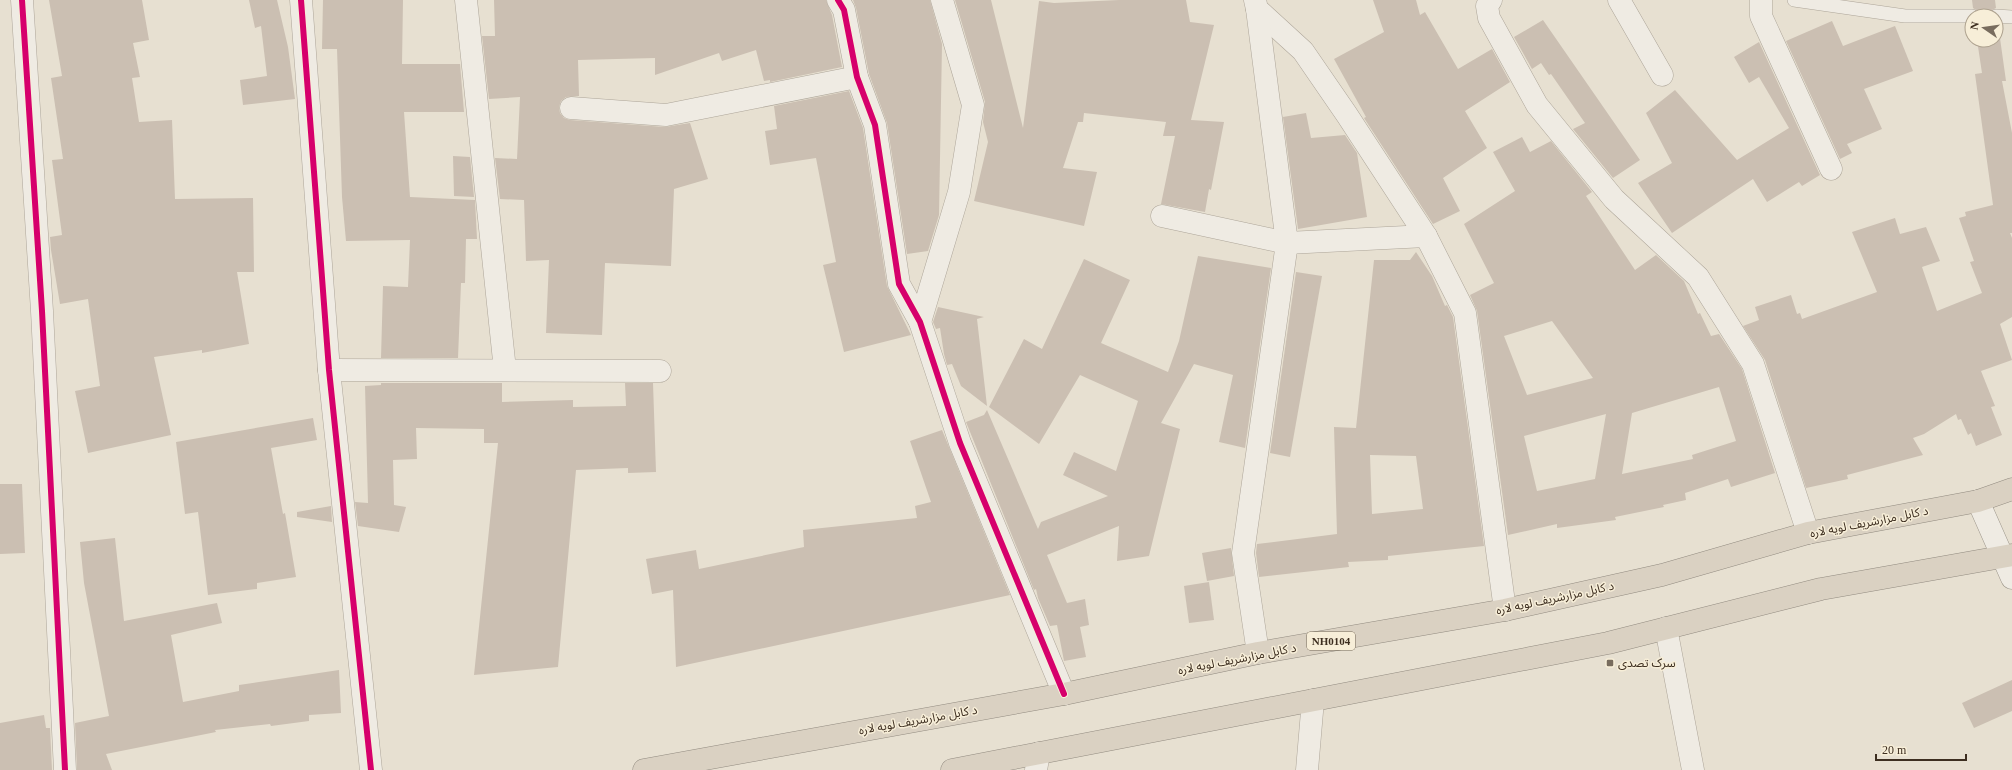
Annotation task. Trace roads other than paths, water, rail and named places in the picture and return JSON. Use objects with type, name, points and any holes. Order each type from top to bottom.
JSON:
[{"type":"highway","name":"د کابل مزارشریف لویه لاره","points":[[644,770],[1064,694],[1258,653],[1505,610],[1662,575],[1808,533],[1978,501],[2012,489]]},
{"type":"highway","points":[[952,770],[1038,761],[1313,700],[1608,643],[1821,590],[2008,557]]},
{"type":"street","points":[[22,0],[42,311],[65,770]]},
{"type":"street","points":[[301,0],[329,370],[371,770]]},
{"type":"street","points":[[466,0],[505,370]]},
{"type":"street","points":[[838,0],[844,10],[857,77],[875,125],[899,284],[920,322],[960,443],[1064,694]]},
{"type":"street","points":[[920,322],[959,192],[974,105],[942,0]]},
{"type":"street","points":[[1491,0],[1487,6],[1489,18],[1537,105],[1614,199],[1698,277],[1753,364],[1808,533]]},
{"type":"street","points":[[1619,0],[1662,75]]},
{"type":"street","points":[[1761,0],[1761,16],[1831,168]]},
{"type":"street","points":[[1256,4],[1303,51],[1426,236],[1465,313],[1505,610]]},
{"type":"street","points":[[1256,4],[1287,243],[1243,553],[1258,653]]},
{"type":"street","points":[[571,108],[660,116],[857,77]]},
{"type":"street","points":[[1162,216],[1287,243],[1426,236]]},
{"type":"street","points":[[329,370],[660,371]]},
{"type":"street","points":[[1978,501],[2008,557],[2012,578]]},
{"type":"street","points":[[1666,628],[1693,770]]},
{"type":"street","points":[[1307,770],[1313,700]]},
{"type":"lane","points":[[1794,0],[1905,16],[1964,16]]},
{"type":"place","name":"سرک تصدی","points":[[1610,663]]}]
